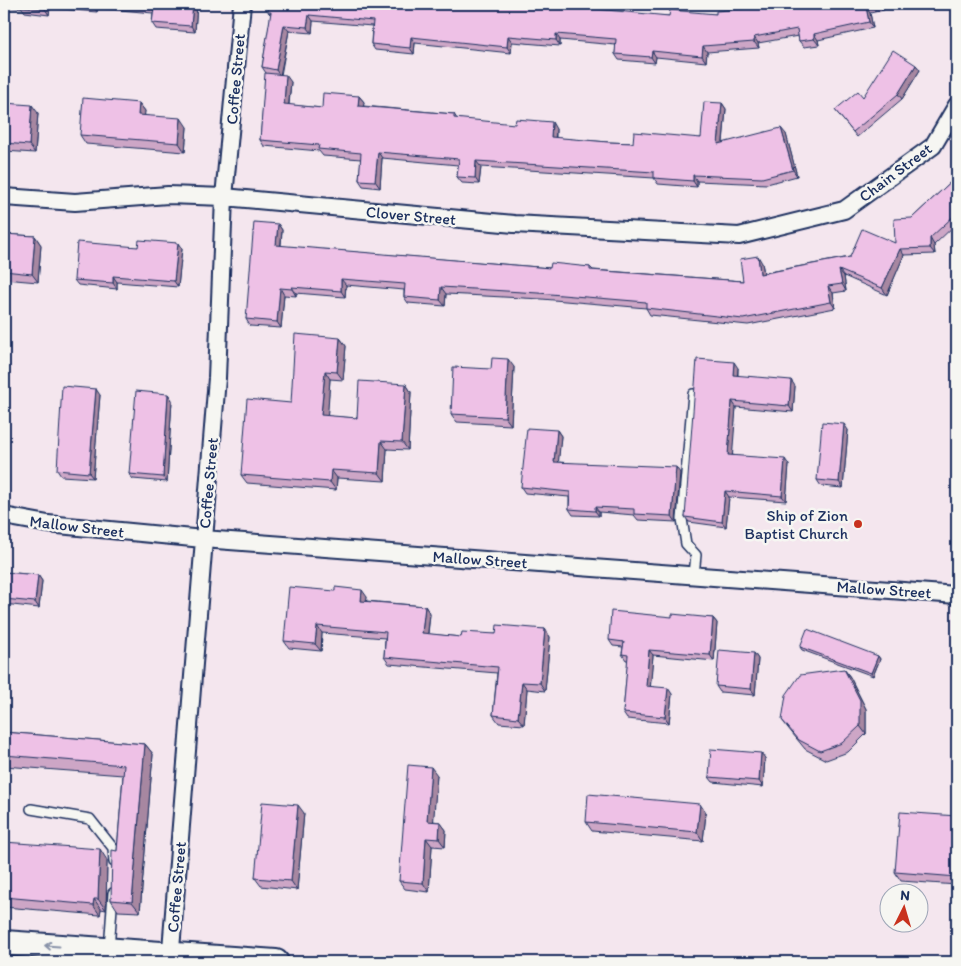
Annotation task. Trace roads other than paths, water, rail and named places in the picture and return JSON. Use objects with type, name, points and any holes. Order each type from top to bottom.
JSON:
[{"type":"street","name":"Coffee Street","points":[[170,958],[217,378],[224,197],[242,4]]},
{"type":"street","name":"Chain Street","points":[[816,217],[844,210],[933,146],[957,105]]},
{"type":"street","name":"Clover Street","points":[[4,197],[75,202],[168,195],[224,197],[514,224],[739,236],[816,217]]},
{"type":"street","name":"Mallow Street","points":[[4,516],[48,524],[203,539],[957,595]]},
{"type":"street","points":[[4,943],[109,950],[170,958],[276,962]]},
{"type":"lane","points":[[693,394],[682,519],[686,544],[696,555],[694,575]]},
{"type":"lane","points":[[31,809],[90,819],[113,848],[114,877],[109,950]]},
{"type":"place","name":"Ship of Zion Baptist Church","points":[[858,524]]}]
